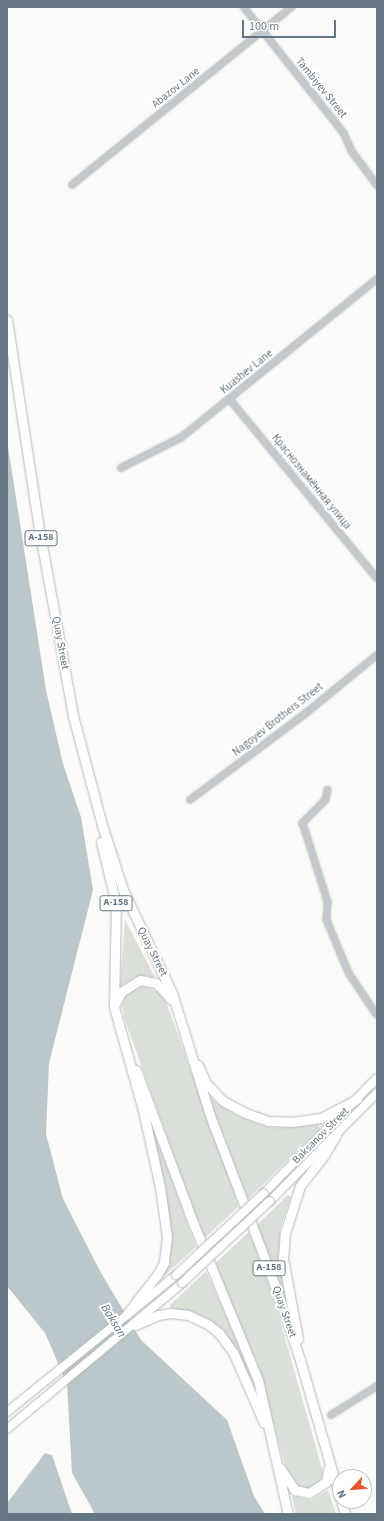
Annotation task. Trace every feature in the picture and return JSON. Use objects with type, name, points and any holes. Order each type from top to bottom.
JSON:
[{"type":"main road","name":"Quay Street","points":[[7,320],[38,523],[82,755],[123,890],[166,980],[176,1006],[211,1118],[274,1283],[300,1360],[332,1474]]},
{"type":"main road","name":"А-158","points":[[82,755],[88,790],[116,903],[114,1008],[128,1052],[142,1082],[194,1225],[258,1380],[288,1514]]},
{"type":"main road","points":[[114,1008],[121,992],[140,980],[156,984],[176,1006]]},
{"type":"main road","points":[[187,1042],[213,1091],[235,1108],[255,1117],[280,1122],[314,1120],[330,1115],[357,1099]]},
{"type":"main road","points":[[127,1314],[157,1275],[164,1263],[167,1237],[159,1180],[128,1052]]},
{"type":"main road","name":"Baksanov Street","points":[[7,1412],[176,1275],[264,1193],[377,1078]]},
{"type":"main road","name":"Baksanov Street","points":[[7,1429],[135,1325],[182,1283],[270,1201],[377,1093]]},
{"type":"main road","points":[[300,1360],[285,1273],[285,1233],[300,1186],[324,1155],[336,1135]]},
{"type":"main road","points":[[135,1325],[158,1315],[179,1314],[198,1319],[219,1333],[241,1367],[270,1438]]},
{"type":"main road","points":[[274,1456],[290,1485],[302,1493],[309,1493],[321,1487],[328,1475],[329,1464]]},
{"type":"street","name":"Tambiyev Street","points":[[244,7],[344,133],[352,150],[377,185]]},
{"type":"street","name":"Abazov Lane","points":[[72,185],[292,7]]},
{"type":"street","name":"Kuashev Lane","points":[[121,468],[182,437],[377,279]]},
{"type":"street","name":"Краснознамённая улица","points":[[230,398],[377,578]]},
{"type":"street","name":"Nagoyev Brothers Street","points":[[190,800],[305,714],[377,655]]},
{"type":"street","points":[[328,790],[326,800],[303,823],[328,902],[327,920],[349,973],[377,1014]]},
{"type":"street","points":[[331,1415],[377,1386]]},
{"type":"shaded area","points":[[125,920],[155,977],[140,976],[120,986]]},
{"type":"shaded area","points":[[144,986],[162,994],[167,1004],[239,1206],[204,1239],[124,1018],[122,1005],[125,995],[133,988]]},
{"type":"shaded area","points":[[208,1097],[234,1114],[266,1127],[281,1128],[318,1124],[320,1129],[248,1199]]},
{"type":"shaded area","points":[[146,1108],[196,1247],[163,1277],[161,1276],[170,1251],[169,1215]]},
{"type":"shaded area","points":[[288,1195],[291,1197],[281,1226],[278,1255],[289,1311],[257,1225]]},
{"type":"shaded area","points":[[250,1231],[275,1303],[323,1472],[321,1481],[306,1490],[297,1488],[287,1474],[259,1370],[214,1264]]},
{"type":"shaded area","points":[[206,1271],[236,1338],[255,1386],[228,1338],[171,1310],[170,1305]]},
{"type":"shaded area","points":[[328,1490],[332,1502],[332,1509],[334,1509],[336,1514],[296,1514],[292,1496],[311,1500]]},
{"type":"water","name":"Baksan","points":[[7,440],[46,690],[63,764],[81,817],[93,890],[49,1063],[46,1134],[63,1199],[100,1271],[141,1340],[227,1420],[254,1496],[265,1514],[95,1514],[72,1473],[67,1384],[45,1333],[7,1286]]},
{"type":"water","points":[[45,1453],[52,1455],[72,1514],[7,1514],[8,1502]]}]
